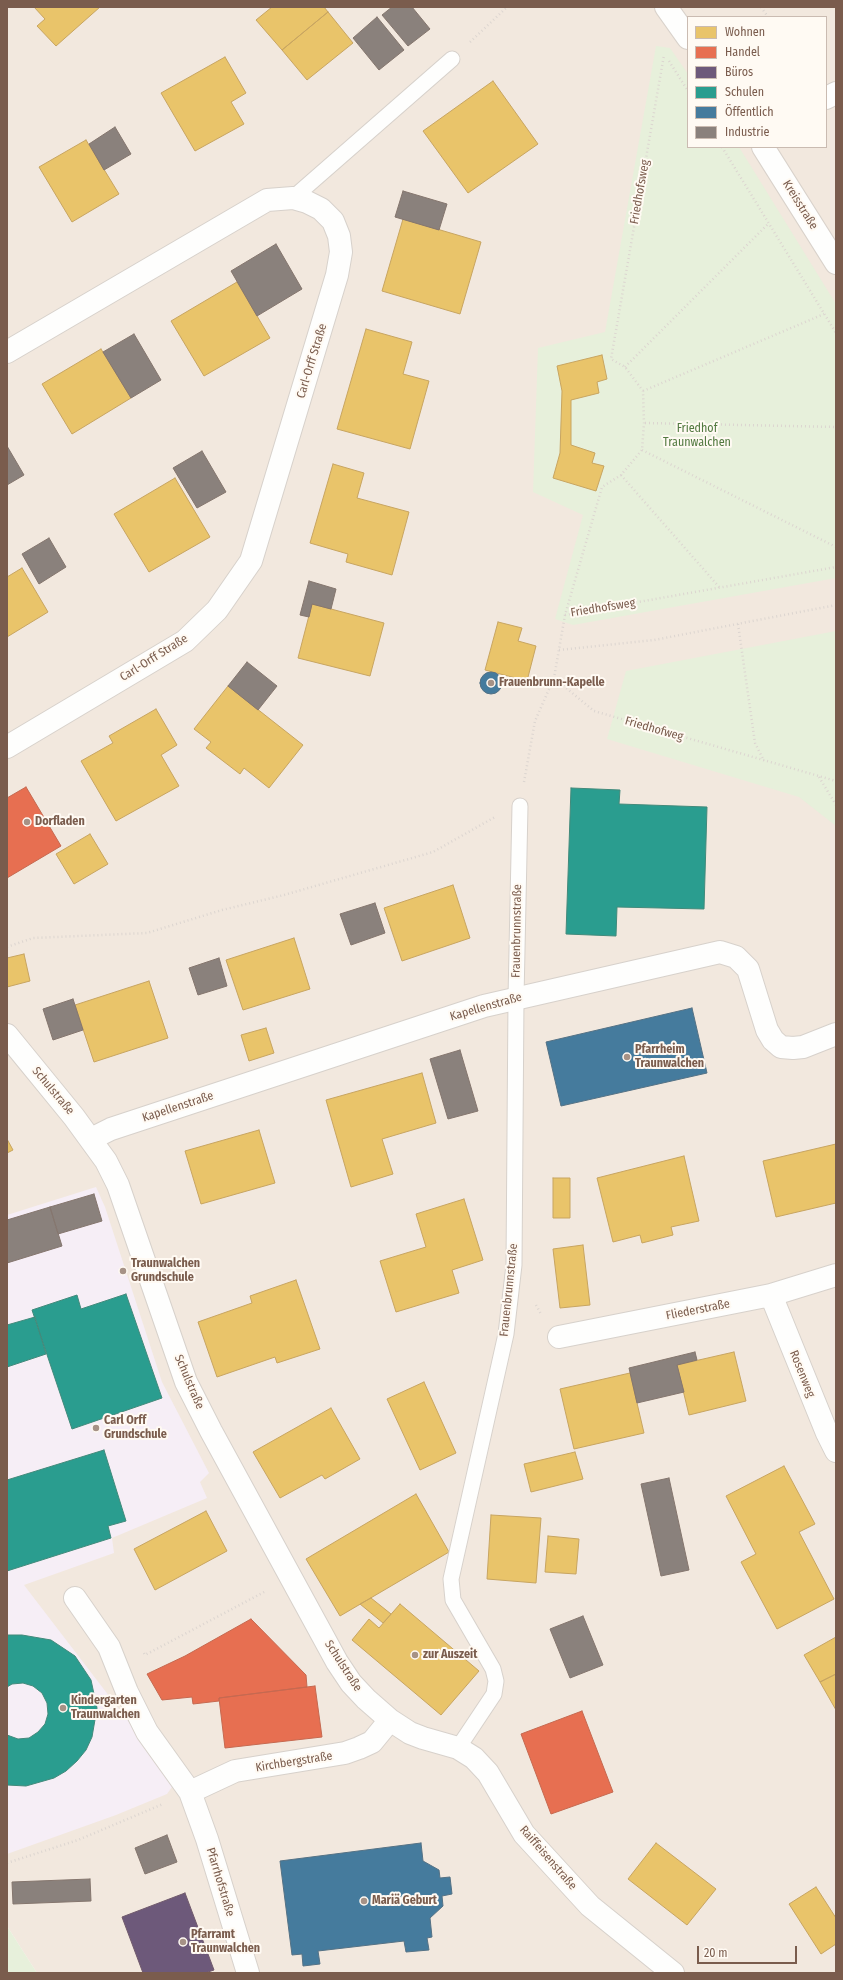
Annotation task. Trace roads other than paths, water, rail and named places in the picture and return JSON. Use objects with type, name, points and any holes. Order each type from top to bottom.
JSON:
[{"type":"street","points":[[666,7],[687,37]]},
{"type":"street","points":[[827,98],[836,93]]},
{"type":"street","name":"Kreisstraße","points":[[764,148],[836,263]]},
{"type":"street","name":"Carl-Orff Straße","points":[[7,352],[267,200],[293,198],[321,209],[333,221],[339,236],[341,252],[337,275],[251,561],[217,610],[184,640],[7,747]]},
{"type":"street","name":"Kapellenstraße","points":[[91,1139],[111,1129],[484,1006],[720,952],[736,957],[748,969],[767,1030],[773,1040],[781,1047],[803,1047],[836,1034]]},
{"type":"street","name":"Schulstraße","points":[[7,1035],[91,1139],[106,1162],[118,1185],[186,1382],[211,1432],[337,1662],[351,1683],[366,1699],[390,1720]]},
{"type":"street","name":"Fliederstraße","points":[[559,1337],[771,1295],[836,1275]]},
{"type":"street","name":"Rosenweg","points":[[771,1295],[826,1433],[836,1451]]},
{"type":"street","points":[[76,1598],[109,1647],[127,1692],[147,1732],[190,1792]]},
{"type":"street","name":"Raiffeisenstraße","points":[[390,1720],[423,1738],[458,1748],[474,1758],[488,1773],[524,1834],[590,1906],[673,1973]]},
{"type":"street","name":"Kirchbergstraße","points":[[190,1792],[236,1771],[345,1753],[359,1748],[372,1742],[390,1720]]},
{"type":"street","name":"Pfarrhofstraße","points":[[190,1792],[207,1839],[248,1973]]},
{"type":"lane","points":[[293,198],[452,59]]},
{"type":"lane","name":"Frauenbrunnstraße","points":[[458,1748],[494,1694],[496,1681],[493,1669],[453,1600],[451,1579],[506,1334],[514,1265],[516,998],[520,809]]},
{"type":"place","name":"Frauenbrunn-Kapelle","points":[[491,683]]},
{"type":"place","name":"Dorfladen","points":[[27,822]]},
{"type":"place","name":"Pfarrheim Traunwalchen","points":[[627,1057]]},
{"type":"place","name":"Traunwalchen Grundschule","points":[[123,1271]]},
{"type":"place","name":"Carl Orff Grundschule","points":[[96,1428]]},
{"type":"place","name":"zur Auszeit","points":[[415,1655]]},
{"type":"place","name":"Kindergarten Traunwalchen","points":[[63,1708]]},
{"type":"place","name":"Mariä Geburt","points":[[364,1901]]},
{"type":"place","name":"Pfarramt Traunwalchen","points":[[183,1942]]},
{"type":"park label","name":"Friedhof Traunwalchen","points":[[697,436]]}]
